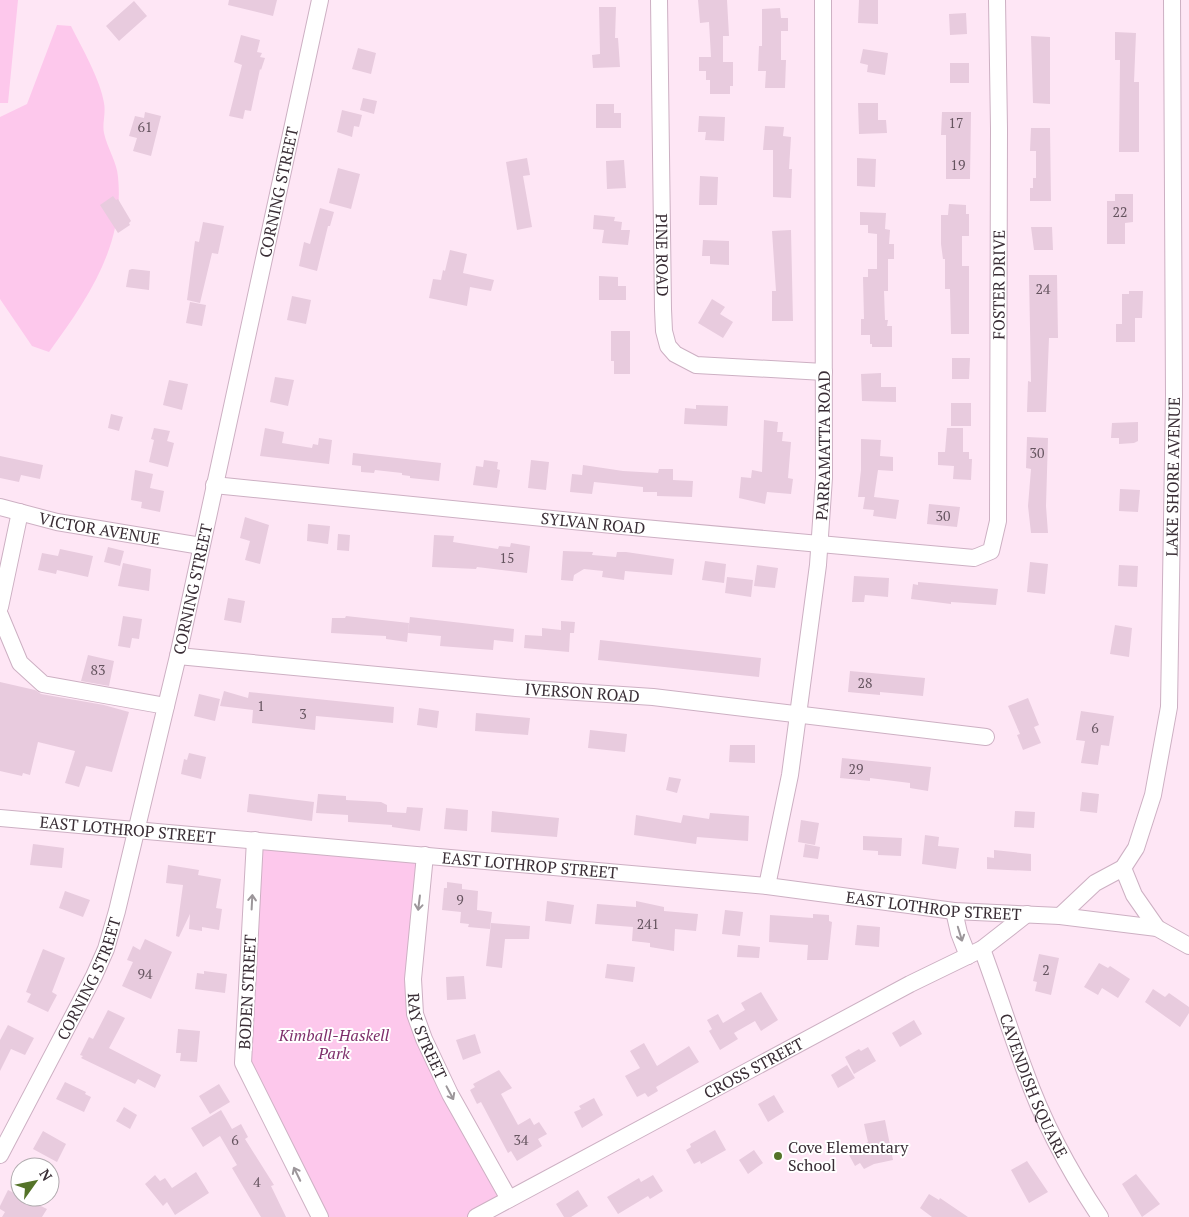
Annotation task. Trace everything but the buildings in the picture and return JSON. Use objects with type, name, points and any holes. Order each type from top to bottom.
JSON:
[{"type":"street","name":"CORNING STREET","points":[[0,1155],[94,976],[106,948],[178,656],[320,0]]},
{"type":"street","name":"PINE ROAD","points":[[659,0],[663,309],[668,346],[675,354],[696,365],[824,372]]},
{"type":"street","name":"PARRAMATTA ROAD","points":[[767,886],[790,775],[820,543],[824,478],[823,0]]},
{"type":"street","name":"FOSTER DRIVE","points":[[974,558],[991,551],[998,521],[999,128],[997,0]]},
{"type":"street","name":"LAKE SHORE AVENUE","points":[[1060,916],[1095,883],[1123,868],[1136,848],[1153,795],[1169,707],[1174,395],[1172,0]]},
{"type":"street","name":"SYLVAN ROAD","points":[[214,485],[602,524],[974,558]]},
{"type":"street","name":"VICTOR AVENUE","points":[[0,507],[57,522],[201,546]]},
{"type":"street","points":[[0,607],[20,512]]},
{"type":"street","points":[[0,615],[20,663],[43,684],[166,706]]},
{"type":"street","name":"IVERSON ROAD","points":[[178,656],[516,688],[652,697],[986,737]]},
{"type":"street","name":"EAST LOTHROP STREET","points":[[0,818],[767,886],[954,911],[1060,916],[1157,928]]},
{"type":"street","name":"BODEN STREET","points":[[255,840],[243,1063],[320,1217]]},
{"type":"street","name":"RAY STREET","points":[[425,855],[413,979],[415,1014],[441,1076],[510,1199]]},
{"type":"street","points":[[1123,868],[1134,896],[1157,928],[1189,946]]},
{"type":"street","name":"CAVENDISH SQUARE","points":[[954,911],[959,933],[975,952],[1043,1115],[1084,1193],[1100,1217]]},
{"type":"street","name":"CROSS STREET","points":[[476,1217],[902,988],[975,952],[1028,914]]},
{"type":"green space","points":[[0,0],[18,0],[8,103],[0,103]]},
{"type":"green space","points":[[57,25],[71,26],[99,84],[104,107],[104,133],[117,171],[119,202],[116,226],[100,270],[77,312],[49,352],[32,346],[0,299],[0,117],[27,104]]},
{"type":"green space","name":"Kimball-Haskell Park","points":[[251,848],[425,855],[413,979],[424,1039],[509,1199],[476,1217],[317,1217],[243,1063]]},
{"type":"place","name":"Cove Elementary School","points":[[778,1156]]}]
